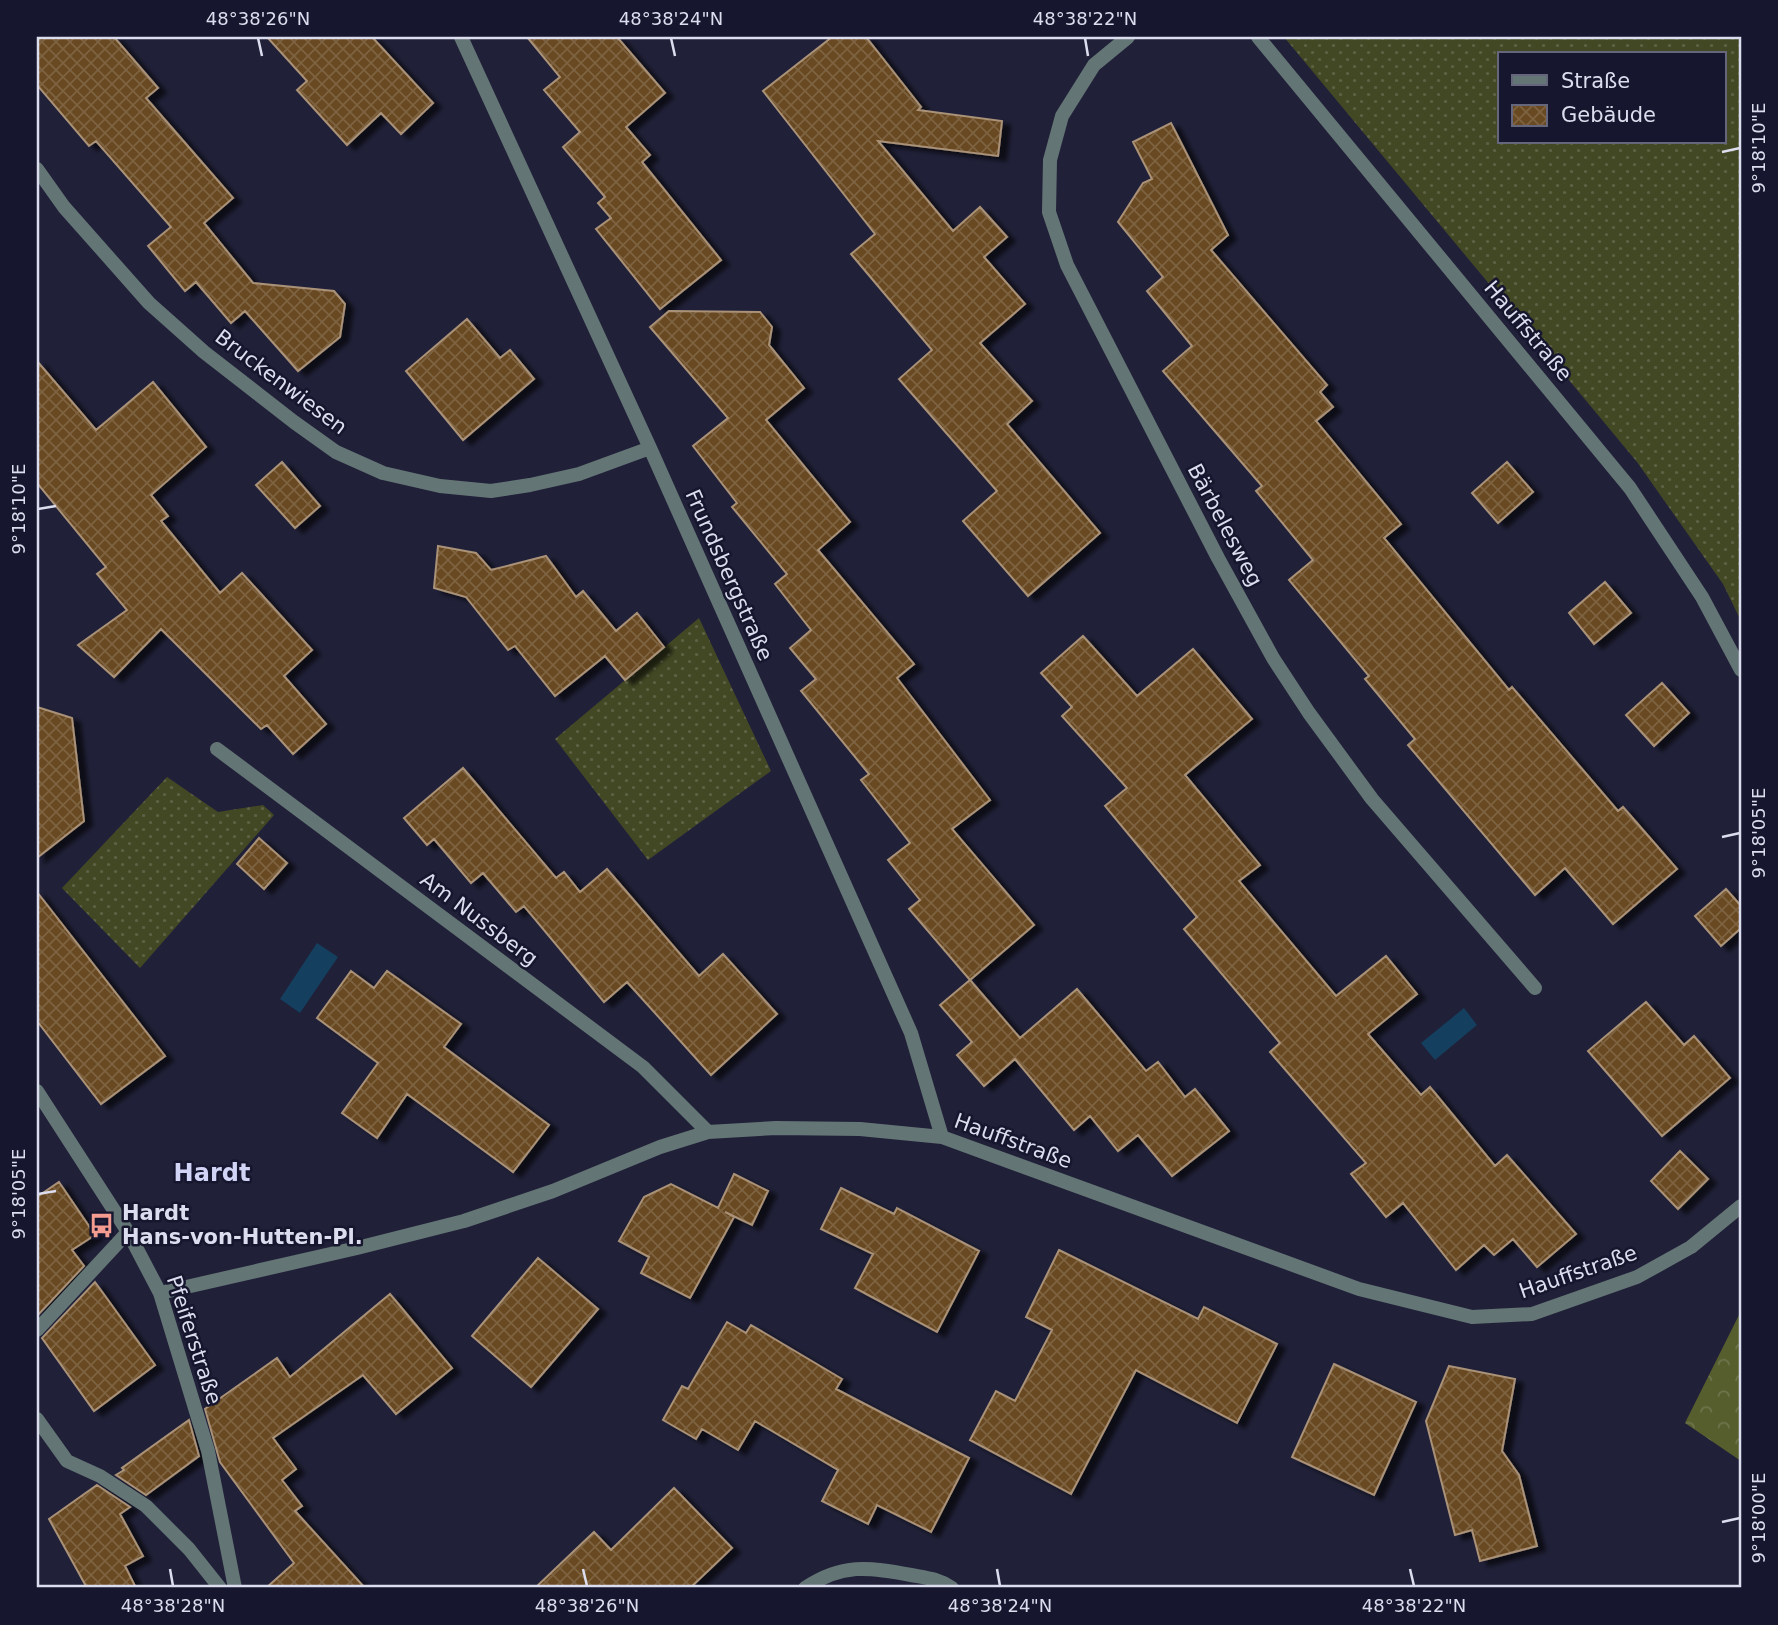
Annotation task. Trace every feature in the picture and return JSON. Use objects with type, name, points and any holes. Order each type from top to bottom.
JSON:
[{"type":"street","name":"Frundsbergstraße","points":[[461,37],[650,449],[911,1033],[942,1137]]},
{"type":"street","name":"Bärbelesweg","points":[[1128,37],[1094,65],[1062,116],[1050,160],[1049,212],[1067,265],[1218,558],[1273,658],[1372,799],[1535,988]]},
{"type":"street","name":"Hauffstraße","points":[[1258,37],[1630,488],[1702,597],[1741,670]]},
{"type":"street","name":"Bruckenwiesen","points":[[37,169],[64,207],[149,303],[204,352],[337,452],[383,473],[440,486],[491,491],[579,474],[650,449]]},
{"type":"street","name":"Am Nussberg","points":[[216,749],[643,1067],[708,1132]]},
{"type":"street","name":"Pfeiferstraße","points":[[37,1091],[99,1184],[160,1293],[208,1451],[235,1588]]},
{"type":"street","name":"Hauffstraße","points":[[160,1293],[464,1221],[553,1191],[660,1147],[708,1132],[776,1128],[860,1129],[942,1137],[1359,1289],[1472,1317],[1532,1314],[1637,1277],[1691,1247],[1741,1206]]},
{"type":"street","points":[[37,1330],[128,1232]]},
{"type":"street","points":[[37,1419],[67,1461],[100,1476],[146,1506],[189,1549],[220,1588]]},
{"type":"street","points":[[805,1588],[833,1573],[874,1568],[941,1580],[952,1588]]},
{"type":"green space","points":[[1284,37],[1741,37],[1741,621],[1723,584],[1637,462]]},
{"type":"green space","points":[[699,618],[771,771],[648,860],[555,739]]},
{"type":"green space","points":[[167,777],[218,812],[263,805],[274,815],[140,968],[62,888]]},
{"type":"green space","points":[[1741,1311],[1741,1461],[1685,1423]]},
{"type":"water","points":[[317,943],[338,957],[300,1013],[280,999]]},
{"type":"water","points":[[1464,1008],[1477,1025],[1435,1060],[1421,1043]]},
{"type":"building","points":[[37,37],[114,37],[158,88],[146,98],[233,198],[204,223],[253,283],[334,291],[345,304],[340,337],[298,371],[245,311],[231,323],[196,282],[185,291],[148,246],[171,227],[96,141],[89,146],[37,85]]},
{"type":"building","points":[[267,37],[372,37],[433,103],[401,134],[381,113],[347,145],[297,90],[307,81]]},
{"type":"building","points":[[527,37],[617,37],[665,93],[626,127],[650,155],[642,162],[721,260],[660,309],[596,229],[611,218],[598,203],[605,197],[563,147],[580,132],[544,90],[560,77]]},
{"type":"building","points":[[832,37],[866,37],[921,107],[918,110],[1002,121],[998,156],[878,141],[953,231],[980,207],[1007,237],[984,257],[1025,304],[980,343],[1032,401],[1007,424],[1100,533],[1028,596],[963,521],[997,491],[899,379],[932,350],[851,254],[875,234],[763,91]]},
{"type":"building","points":[[1171,123],[1228,235],[1211,250],[1327,385],[1320,392],[1333,407],[1316,421],[1401,524],[1384,538],[1509,690],[1512,687],[1618,811],[1623,807],[1677,869],[1613,924],[1565,868],[1535,895],[1408,745],[1415,739],[1365,679],[1369,676],[1289,580],[1313,560],[1256,491],[1262,486],[1163,371],[1192,346],[1147,291],[1163,277],[1118,222],[1143,183],[1152,179],[1133,142]]},
{"type":"building","points":[[669,311],[760,312],[772,327],[769,345],[804,388],[766,420],[850,522],[818,550],[914,664],[897,678],[990,800],[952,829],[1034,925],[970,980],[909,909],[920,900],[888,860],[910,843],[861,780],[869,774],[801,691],[816,679],[790,648],[811,630],[775,584],[787,574],[732,507],[737,503],[693,446],[728,418],[650,327]]},
{"type":"building","points":[[467,319],[500,358],[510,350],[534,379],[463,440],[406,371]]},
{"type":"building","points":[[37,361],[96,430],[153,382],[206,447],[151,495],[168,516],[161,521],[220,593],[242,573],[312,650],[284,676],[326,724],[293,754],[267,725],[261,729],[161,629],[114,677],[78,645],[127,610],[97,574],[106,567],[37,483]]},
{"type":"building","points":[[282,462],[320,506],[295,528],[256,485]]},
{"type":"building","points":[[1507,462],[1533,492],[1498,523],[1472,493]]},
{"type":"building","points":[[438,546],[476,553],[491,570],[546,556],[576,597],[583,591],[616,631],[637,613],[664,647],[625,680],[605,656],[555,696],[515,646],[508,650],[466,597],[434,588]]},
{"type":"building","points":[[1605,582],[1631,613],[1594,644],[1569,613]]},
{"type":"building","points":[[1083,636],[1137,696],[1193,649],[1252,719],[1185,775],[1260,865],[1239,881],[1336,996],[1386,956],[1417,994],[1368,1034],[1421,1095],[1430,1087],[1495,1166],[1507,1155],[1576,1234],[1537,1267],[1513,1239],[1494,1255],[1484,1245],[1456,1270],[1403,1203],[1386,1217],[1351,1174],[1366,1163],[1270,1052],[1280,1043],[1184,929],[1197,917],[1105,806],[1127,788],[1062,716],[1072,707],[1041,673]]},
{"type":"building","points":[[1662,683],[1689,713],[1654,746],[1626,715]]},
{"type":"building","points":[[37,707],[72,718],[84,821],[37,858]]},
{"type":"building","points":[[463,768],[556,878],[564,872],[580,892],[607,869],[699,976],[723,954],[777,1014],[711,1075],[627,982],[604,1002],[524,906],[516,912],[483,873],[471,883],[434,839],[427,845],[404,818]]},
{"type":"building","points":[[259,838],[287,863],[264,889],[237,864]]},
{"type":"building","points":[[1726,889],[1741,906],[1741,928],[1721,946],[1695,916]]},
{"type":"building","points":[[37,892],[165,1056],[101,1104],[37,1021]]},
{"type":"building","points":[[351,971],[374,988],[387,971],[461,1024],[444,1047],[549,1125],[513,1172],[407,1094],[377,1138],[342,1113],[378,1063],[317,1018]]},
{"type":"building","points":[[970,980],[1020,1038],[1077,989],[1146,1071],[1158,1062],[1185,1097],[1195,1089],[1229,1131],[1172,1176],[1138,1135],[1118,1151],[1090,1116],[1074,1130],[1015,1059],[984,1086],[957,1055],[972,1042],[940,1005]]},
{"type":"building","points":[[1646,1002],[1684,1045],[1694,1036],[1730,1078],[1662,1136],[1588,1051]]},
{"type":"building","points":[[1680,1151],[1708,1179],[1678,1209],[1651,1181]]},
{"type":"building","points":[[734,1174],[768,1191],[752,1225],[725,1212],[734,1217],[690,1298],[641,1273],[649,1257],[619,1241],[644,1197],[671,1184],[718,1208]]},
{"type":"building","points":[[59,1182],[95,1235],[72,1250],[84,1266],[37,1316],[37,1197]]},
{"type":"building","points":[[841,1188],[894,1214],[897,1208],[979,1251],[937,1332],[855,1288],[873,1254],[821,1229]]},
{"type":"building","points":[[1059,1250],[1198,1319],[1204,1307],[1277,1344],[1237,1423],[1136,1370],[1071,1494],[970,1440],[996,1391],[1015,1401],[1052,1330],[1026,1317]]},
{"type":"building","points":[[538,1258],[598,1309],[531,1387],[472,1336]]},
{"type":"building","points":[[95,1282],[155,1365],[94,1411],[42,1338]]},
{"type":"building","points":[[390,1294],[452,1368],[396,1414],[363,1375],[273,1438],[296,1469],[282,1480],[302,1506],[295,1511],[365,1588],[266,1588],[294,1563],[220,1462],[205,1409],[277,1358],[290,1377]]},
{"type":"building","points":[[727,1322],[746,1333],[751,1325],[842,1379],[836,1389],[969,1458],[931,1532],[877,1505],[868,1524],[822,1501],[838,1470],[755,1421],[738,1450],[702,1429],[696,1439],[663,1420],[682,1386],[688,1389]]},
{"type":"building","points":[[1334,1364],[1416,1402],[1374,1495],[1292,1457]]},
{"type":"building","points":[[1449,1366],[1515,1379],[1502,1451],[1519,1475],[1537,1546],[1480,1561],[1472,1530],[1455,1535],[1426,1421]]},
{"type":"building","points":[[189,1420],[199,1456],[146,1495],[116,1475],[124,1470],[122,1468]]},
{"type":"building","points":[[97,1485],[130,1507],[120,1514],[143,1556],[125,1566],[136,1588],[87,1588],[49,1519]]},
{"type":"building","points":[[674,1488],[732,1548],[690,1588],[535,1588],[594,1532],[611,1550]]},
{"type":"place","name":"Hardt Hans-von-Hutten-Pl.","points":[[102,1225]]},
{"type":"district","name":"Hardt","points":[[212,1173]]}]
